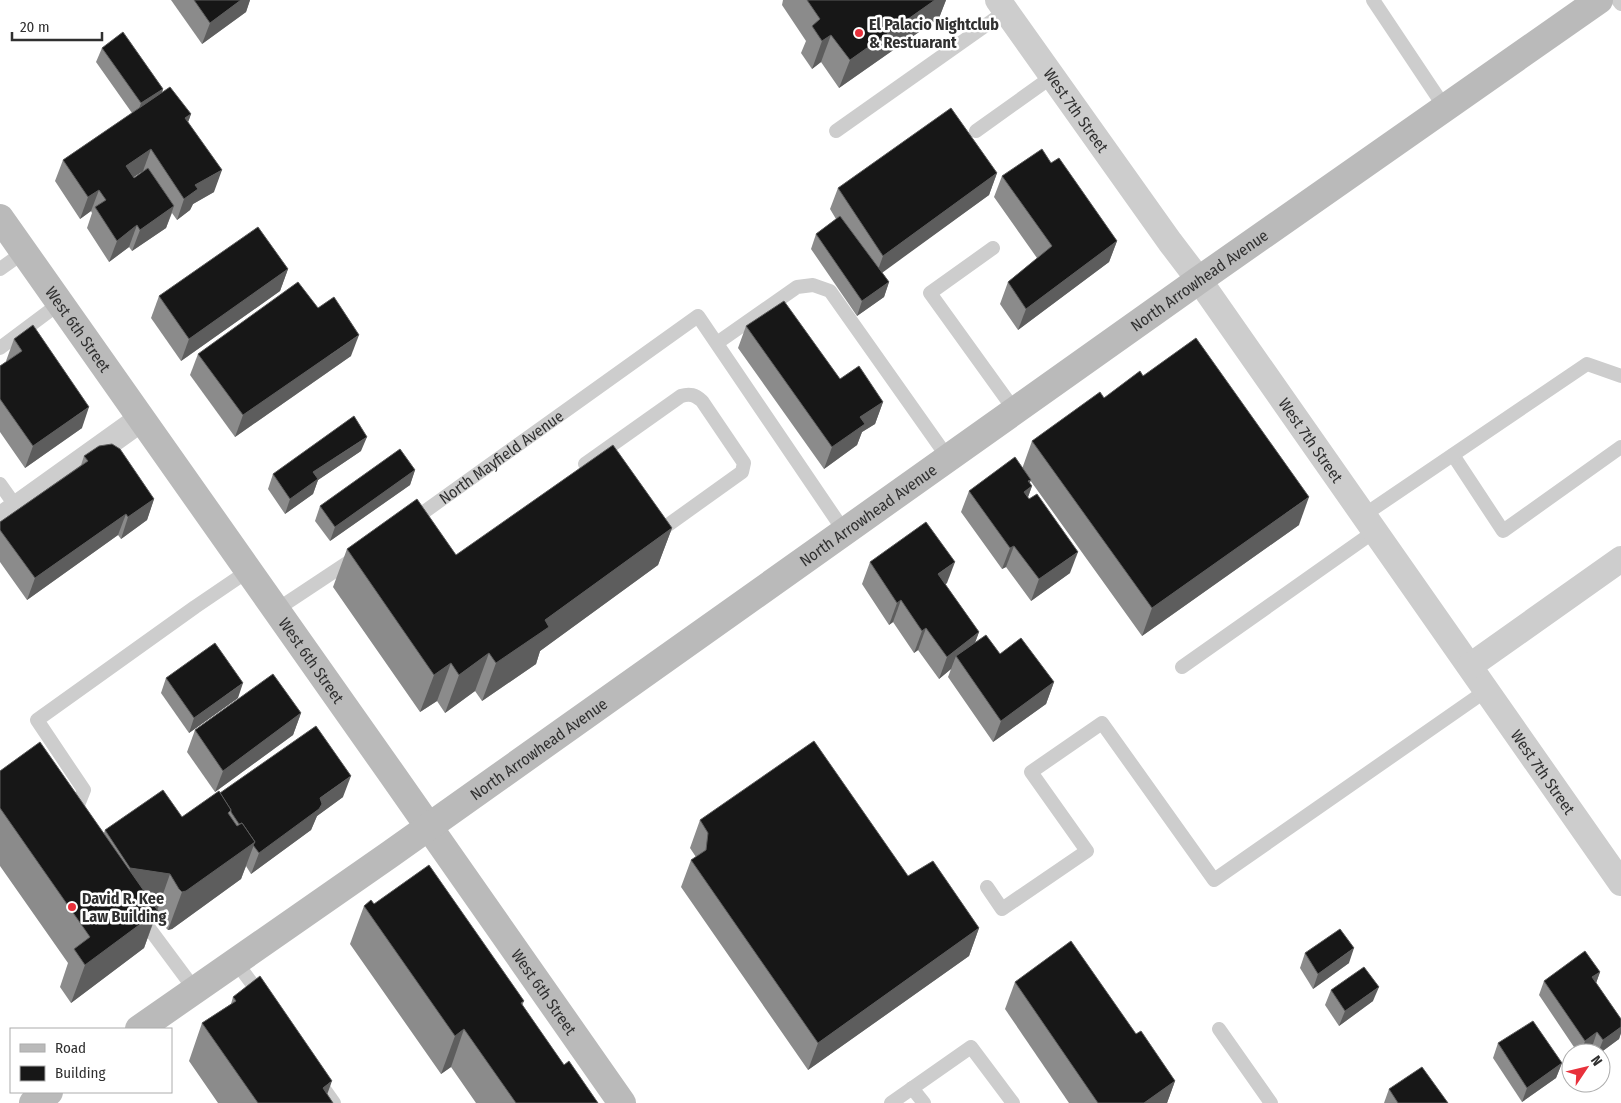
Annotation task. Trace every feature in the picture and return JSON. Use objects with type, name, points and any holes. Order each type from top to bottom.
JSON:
[{"type":"street","name":"North Arrowhead Avenue","points":[[140,1028],[428,827],[1199,280],[1599,0]]},
{"type":"street","name":"West 7th Street","points":[[1002,6],[1199,280],[1621,882]]},
{"type":"street","name":"West 6th Street","points":[[0,218],[622,1103]]},
{"type":"street","points":[[9,514],[141,419]]},
{"type":"street","points":[[1470,666],[1621,559]]},
{"type":"street","points":[[33,1103],[48,1093]]},
{"type":"lane","points":[[1374,0],[1445,108]]},
{"type":"lane","points":[[1618,0],[1621,4]]},
{"type":"lane","points":[[836,131],[1002,6]]},
{"type":"lane","points":[[976,131],[1053,76]]},
{"type":"lane","points":[[992,248],[930,293],[1015,411]]},
{"type":"lane","points":[[0,269],[24,252]]},
{"type":"lane","points":[[844,531],[717,343],[797,287],[813,285],[830,292],[948,458]]},
{"type":"lane","points":[[0,348],[60,303]]},
{"type":"lane","name":"North Mayfield Avenue","points":[[395,531],[698,316],[717,343]]},
{"type":"lane","points":[[1182,667],[1369,523],[1453,454],[1587,364],[1621,376]]},
{"type":"lane","points":[[577,470],[681,396],[695,395],[702,401],[744,463],[742,472],[654,535]]},
{"type":"lane","points":[[1453,454],[1503,530],[1621,447]]},
{"type":"lane","points":[[0,484],[9,514]]},
{"type":"lane","points":[[411,521],[422,535]]},
{"type":"lane","points":[[276,610],[363,552]]},
{"type":"lane","points":[[78,824],[74,816],[84,790],[37,720],[248,571]]},
{"type":"lane","points":[[987,887],[1002,909],[1087,851],[1031,772],[1102,723],[1214,880],[1487,690]]},
{"type":"lane","points":[[136,910],[195,990]]},
{"type":"lane","points":[[236,962],[269,1008]]},
{"type":"lane","points":[[1219,1029],[1271,1103]]},
{"type":"lane","points":[[891,1103],[971,1047],[1013,1103]]},
{"type":"lane","points":[[312,1071],[334,1103]]},
{"type":"lane","points":[[912,1088],[924,1103]]},
{"type":"building","points":[[194,0],[241,0],[210,23]]},
{"type":"building","points":[[807,0],[935,0],[850,60],[831,35],[822,41],[812,26],[820,19]]},
{"type":"building","points":[[123,32],[163,89],[141,103],[102,48]]},
{"type":"building","points":[[170,87],[191,114],[185,118],[222,170],[195,185],[198,189],[184,199],[151,149],[126,166],[134,178],[148,168],[174,206],[140,230],[137,225],[117,241],[95,207],[106,200],[99,190],[88,197],[63,160]]},
{"type":"building","points":[[951,108],[997,173],[883,256],[838,188]]},
{"type":"building","points":[[1042,149],[1051,163],[1059,158],[1117,241],[1026,309],[1008,282],[1052,246],[1002,176]]},
{"type":"building","points":[[840,216],[889,282],[862,301],[816,234]]},
{"type":"building","points":[[258,227],[288,269],[189,339],[159,296]]},
{"type":"building","points":[[298,282],[318,308],[334,297],[359,335],[243,415],[198,354]]},
{"type":"building","points":[[784,301],[840,379],[859,366],[883,402],[860,417],[865,424],[832,447],[746,326]]},
{"type":"building","points":[[33,325],[89,407],[33,446],[0,399],[0,366],[22,351],[14,339]]},
{"type":"building","points":[[1196,338],[1309,497],[1152,608],[1032,441],[1100,392],[1104,398],[1140,371],[1143,376]]},
{"type":"building","points":[[354,416],[367,437],[313,472],[318,479],[290,499],[273,474]]},
{"type":"building","points":[[112,444],[120,449],[154,499],[128,517],[126,514],[35,578],[0,530],[0,522],[88,461],[84,456],[99,446]]},
{"type":"building","points":[[613,445],[672,528],[545,620],[549,627],[496,663],[489,653],[459,675],[451,663],[434,675],[347,549],[417,499],[456,555]]},
{"type":"building","points":[[400,449],[415,470],[335,527],[320,506]]},
{"type":"building","points":[[1015,457],[1031,480],[1028,481],[1032,486],[1024,492],[1029,499],[1037,494],[1078,552],[1039,579],[1014,546],[1010,548],[969,491]]},
{"type":"building","points":[[926,522],[955,562],[938,574],[979,632],[947,657],[926,628],[922,631],[901,600],[897,603],[870,562]]},
{"type":"building","points":[[986,635],[1000,654],[1021,638],[1054,682],[1001,721],[956,656]]},
{"type":"building","points":[[215,643],[243,683],[194,718],[166,678]]},
{"type":"building","points":[[273,674],[301,713],[223,771],[195,730]]},
{"type":"building","points":[[316,726],[351,776],[320,798],[322,804],[319,809],[259,853],[253,845],[255,842],[242,823],[239,824],[220,793]]},
{"type":"building","points":[[814,741],[908,876],[933,861],[979,928],[818,1043],[691,860],[706,850],[708,833],[700,820]]},
{"type":"building","points":[[40,742],[158,911],[85,965],[74,949],[90,937],[0,808],[0,771]]},
{"type":"building","points":[[163,790],[182,817],[219,791],[231,810],[228,813],[237,826],[242,823],[255,842],[182,892],[170,874],[130,868],[105,830]]},
{"type":"building","points":[[429,865],[524,1001],[521,1003],[564,1065],[569,1061],[598,1103],[516,1103],[464,1029],[455,1036],[364,906],[371,900],[374,904]]},
{"type":"building","points":[[1340,929],[1354,948],[1318,974],[1305,953]]},
{"type":"building","points":[[1071,941],[1136,1034],[1141,1031],[1175,1081],[1144,1103],[1098,1103],[1015,982]]},
{"type":"building","points":[[1585,951],[1600,972],[1592,977],[1621,1019],[1621,1027],[1603,1040],[1597,1032],[1585,1041],[1544,981]]},
{"type":"building","points":[[1364,967],[1379,987],[1345,1011],[1331,990]]},
{"type":"building","points":[[260,976],[332,1081],[323,1088],[333,1103],[258,1103],[202,1023],[236,1001],[233,997]]},
{"type":"building","points":[[1533,1021],[1561,1064],[1527,1088],[1498,1043]]},
{"type":"building","points":[[1422,1067],[1448,1103],[1398,1103],[1389,1089]]},
{"type":"place","name":"El Palacio Nightclub & Restuarant","points":[[859,33]]},
{"type":"place","name":"David R. Kee Law Building","points":[[72,907]]}]
